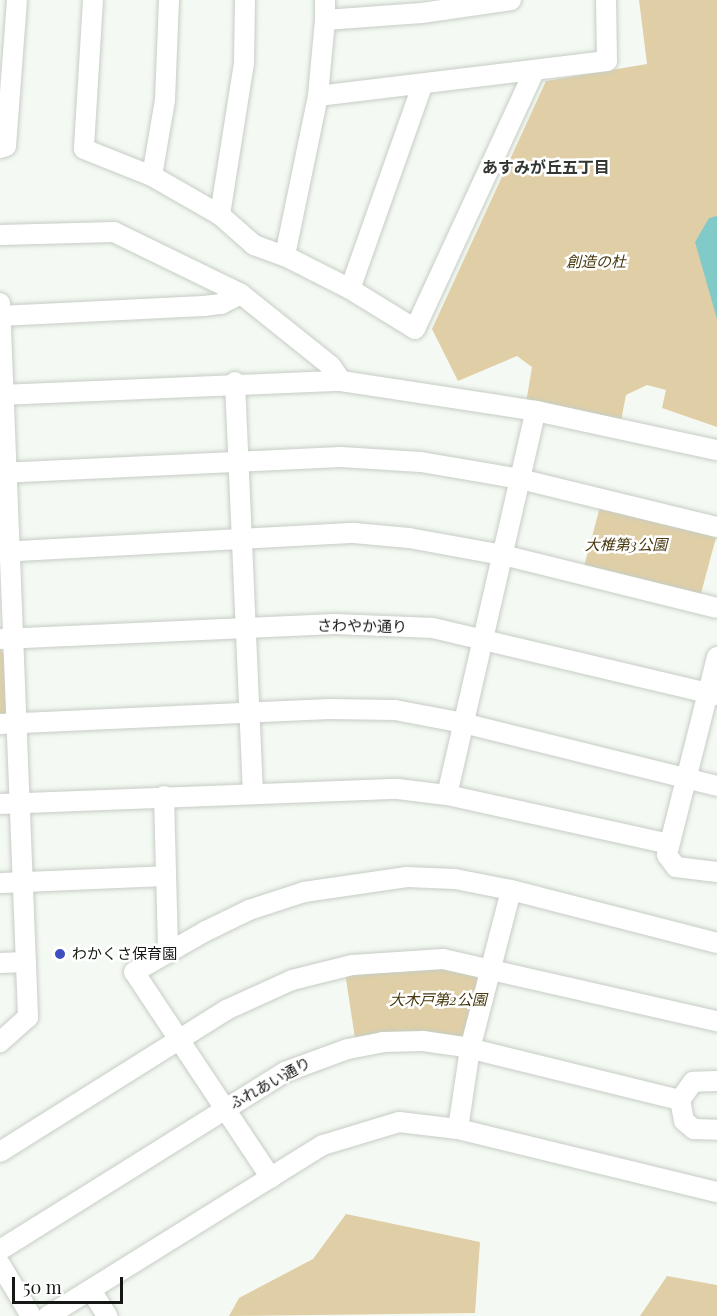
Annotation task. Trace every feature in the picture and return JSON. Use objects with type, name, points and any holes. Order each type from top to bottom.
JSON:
[{"type":"street","points":[[0,148],[6,146],[17,0]]},
{"type":"street","points":[[93,0],[84,149],[152,176],[220,215],[254,245],[285,256],[350,289],[415,329],[534,71]]},
{"type":"street","points":[[152,176],[165,100],[169,0]]},
{"type":"street","points":[[220,215],[244,63],[245,0]]},
{"type":"street","points":[[285,256],[318,96],[326,0]]},
{"type":"street","points":[[325,20],[422,13],[512,0]]},
{"type":"street","points":[[318,96],[422,86],[607,61],[606,0]]},
{"type":"street","points":[[350,289],[422,86]]},
{"type":"street","points":[[0,235],[107,230],[241,294],[331,366],[342,381]]},
{"type":"street","points":[[0,316],[204,306],[221,304],[241,294]]},
{"type":"street","points":[[0,303],[8,724],[20,803],[28,1017],[0,1041]]},
{"type":"street","points":[[2,395],[235,382],[342,381],[536,411],[717,450]]},
{"type":"street","points":[[235,382],[253,792]]},
{"type":"street","points":[[447,795],[536,411]]},
{"type":"street","points":[[3,472],[238,461],[364,459],[421,462],[520,478],[717,527]]},
{"type":"street","points":[[5,552],[354,533],[409,538],[502,555],[717,608]]},
{"type":"street","name":"さわやか通り","points":[[7,638],[383,624],[433,628],[483,638],[713,694]]},
{"type":"street","points":[[717,657],[713,694],[687,776],[667,855],[676,867],[717,872]]},
{"type":"street","points":[[8,724],[249,713],[395,710],[463,723],[687,776],[717,786]]},
{"type":"street","points":[[0,804],[253,792],[398,789],[447,795],[669,844]]},
{"type":"street","points":[[164,796],[168,953]]},
{"type":"street","points":[[0,883],[166,876]]},
{"type":"street","points":[[271,1178],[134,972],[249,910],[333,887],[407,877],[455,879],[511,890],[717,943]]},
{"type":"street","points":[[458,1129],[470,1049],[511,890]]},
{"type":"street","points":[[0,1152],[226,1010],[323,970],[397,959],[443,958],[717,1022]]},
{"type":"street","points":[[0,963],[26,962]]},
{"type":"street","name":"ふれあい通り","points":[[0,1250],[285,1072],[348,1048],[383,1042],[423,1041],[470,1049],[680,1100]]},
{"type":"street","points":[[717,1081],[693,1082],[680,1100],[684,1120],[694,1129],[717,1130]]},
{"type":"street","points":[[48,1316],[323,1145],[354,1133],[399,1122],[458,1129],[716,1186]]},
{"type":"street","points":[[0,1264],[31,1316]]},
{"type":"street","points":[[91,1290],[107,1316]]},
{"type":"green space","name":"創造の杜","points":[[639,0],[717,0],[717,427],[662,408],[666,390],[647,385],[626,395],[620,426],[526,403],[532,367],[517,356],[458,381],[432,329],[546,81],[647,64]]},
{"type":"green space","name":"大椎第3公園","points":[[601,503],[717,534],[699,601],[583,570]]},
{"type":"green space","points":[[0,649],[8,659],[10,710],[6,716],[0,717]]},
{"type":"green space","name":"大木戸第2公園","points":[[412,964],[480,973],[465,1041],[355,1038],[345,973]]},
{"type":"green space","points":[[346,1214],[480,1242],[475,1313],[229,1316],[239,1298],[313,1259]]},
{"type":"green space","points":[[667,1276],[717,1285],[717,1316],[640,1316]]},
{"type":"water","points":[[717,216],[717,319],[695,242],[709,218]]},
{"type":"place","name":"わかくさ保育園","points":[[60,954]]},
{"type":"district","name":"あすみが丘五丁目","points":[[546,167]]}]
